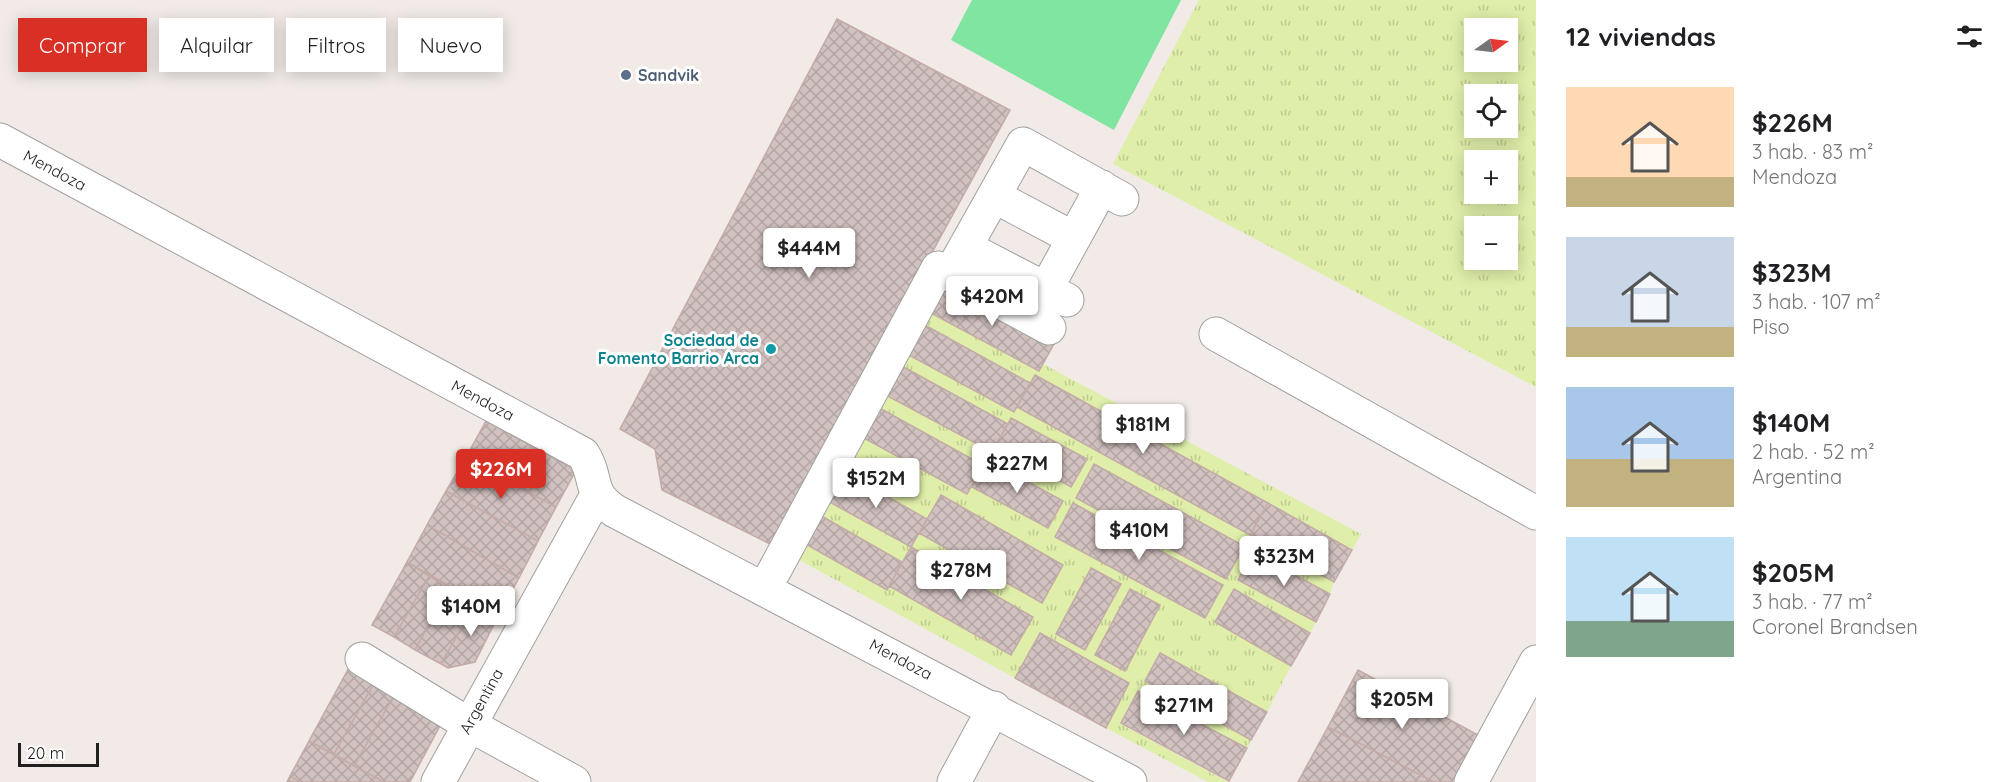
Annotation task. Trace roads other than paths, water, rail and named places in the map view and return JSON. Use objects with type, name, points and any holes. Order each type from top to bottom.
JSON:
[{"type":"street","name":"Mendoza","points":[[0,140],[583,454],[590,464],[597,495],[615,511],[994,708],[1130,782]]},
{"type":"street","points":[[765,588],[938,268],[957,261],[1056,295],[1073,238],[1112,193],[1023,144],[957,261]]},
{"type":"street","points":[[994,196],[1073,238]]},
{"type":"street","points":[[957,261],[1049,328]]},
{"type":"street","points":[[1216,334],[1536,513]]},
{"type":"street","name":"Argentina","points":[[438,782],[468,724],[597,495]]},
{"type":"street","points":[[362,659],[468,724],[574,782]]},
{"type":"street","points":[[1471,782],[1536,662]]},
{"type":"street","points":[[954,782],[994,708]]},
{"type":"place","name":"Sandvik","points":[[626,75]]},
{"type":"place","name":"Sociedad de Fomento Barrio Arca","points":[[771,349]]}]
